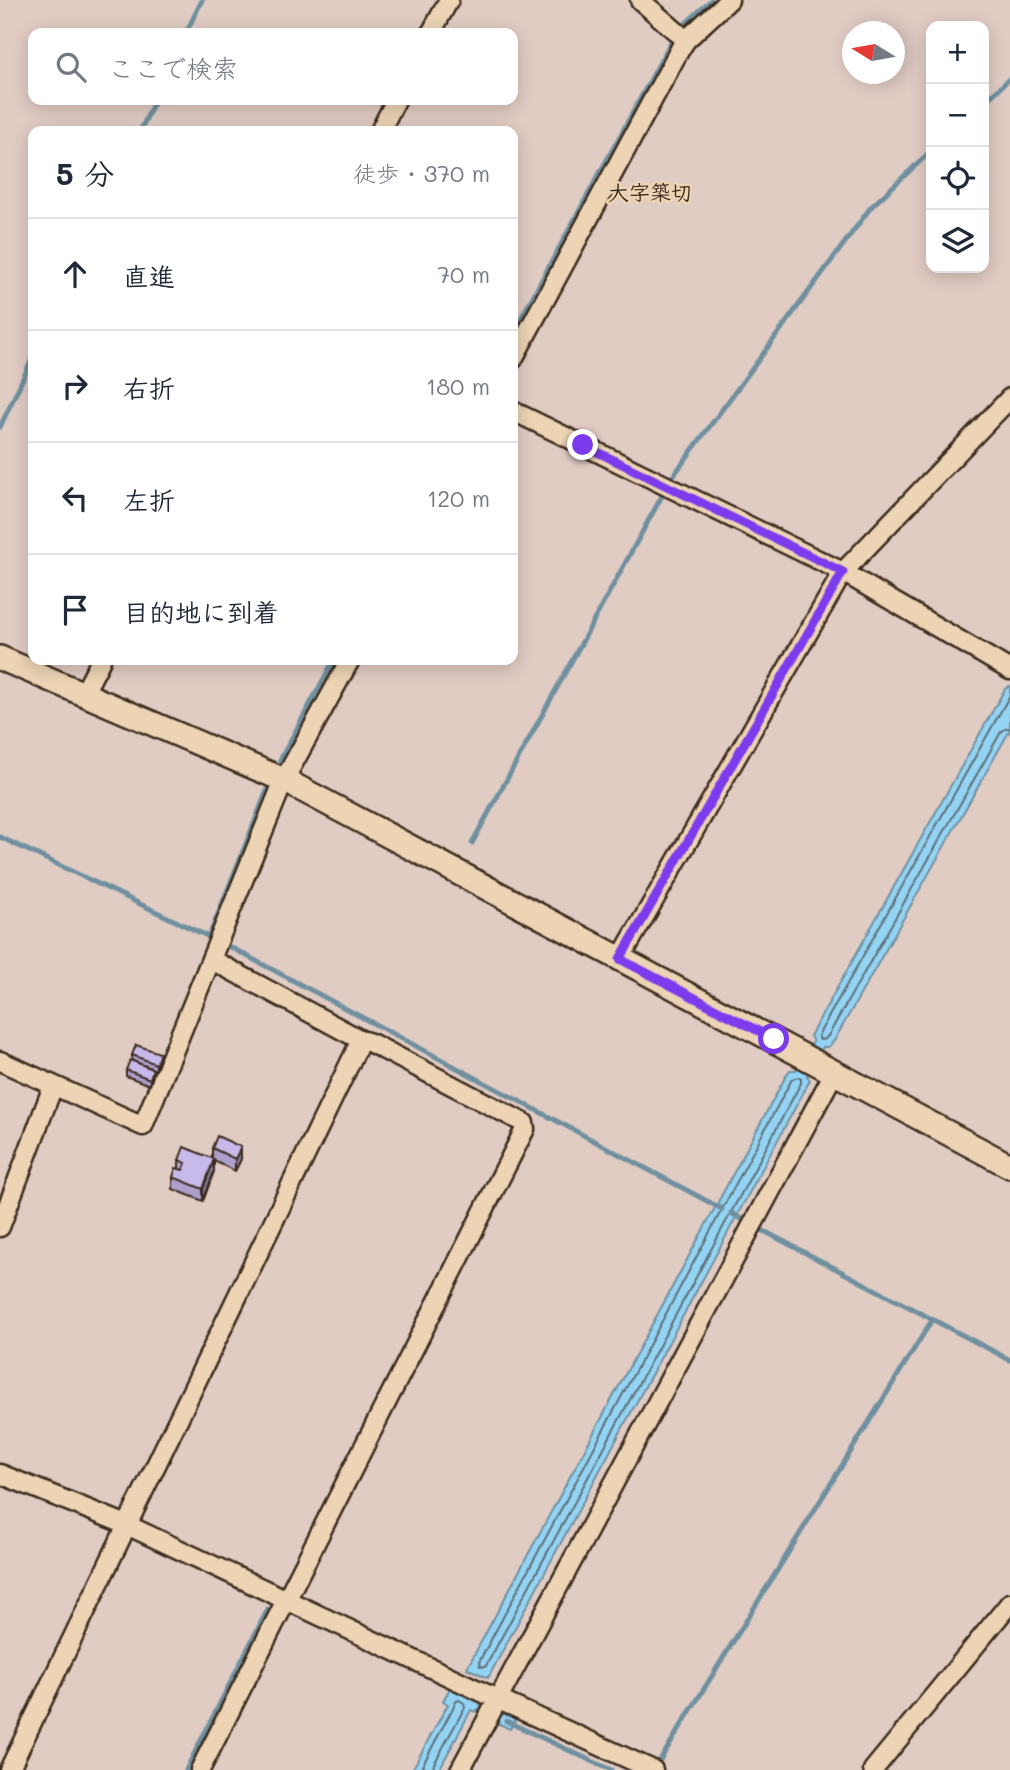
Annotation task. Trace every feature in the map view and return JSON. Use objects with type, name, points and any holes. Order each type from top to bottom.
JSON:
[{"type":"street","points":[[434,28],[449,0]]},
{"type":"street","points":[[640,0],[687,40]]},
{"type":"street","points":[[518,350],[687,40],[729,0]]},
{"type":"street","points":[[383,126],[393,105]]},
{"type":"street","points":[[620,959],[843,572],[1010,398]]},
{"type":"street","points":[[518,413],[843,572],[1010,670]]},
{"type":"street","points":[[0,658],[284,780],[796,1051],[826,1075],[1010,1166]]},
{"type":"street","points":[[84,693],[98,665]]},
{"type":"street","points":[[0,1061],[143,1126],[284,780],[347,665]]},
{"type":"street","points":[[200,1770],[525,1129],[524,1123],[362,1040],[217,947]]},
{"type":"street","points":[[9,1770],[362,1040]]},
{"type":"street","points":[[460,1770],[826,1075]]},
{"type":"street","points":[[0,1227],[53,1086]]},
{"type":"street","points":[[0,1474],[127,1525],[471,1687],[492,1709],[653,1770]]},
{"type":"street","points":[[873,1770],[1010,1603]]},
{"type":"water","points":[[1010,686],[1010,730],[834,1041],[828,1047],[823,1047],[807,1076],[810,1080],[488,1678],[467,1668],[787,1074],[790,1070],[796,1070],[813,1042],[810,1036],[1005,689]]},
{"type":"water","points":[[450,1688],[481,1703],[480,1706],[500,1717],[504,1713],[516,1718],[510,1729],[478,1710],[471,1710],[439,1770],[412,1770],[448,1704],[443,1701]]},
{"type":"building","points":[[136,1045],[160,1053],[156,1064],[132,1055]]},
{"type":"building","points":[[130,1060],[153,1069],[150,1079],[126,1070]]},
{"type":"building","points":[[217,1136],[241,1147],[235,1159],[212,1148]]},
{"type":"building","points":[[184,1147],[214,1159],[203,1189],[173,1177],[176,1168],[183,1170],[186,1163],[179,1160]]},
{"type":"waterway","points":[[188,28],[202,0]]},
{"type":"waterway","points":[[685,24],[711,0]]},
{"type":"waterway","points":[[518,324],[672,40]]},
{"type":"waterway","points":[[989,98],[1010,78]]},
{"type":"waterway","points":[[142,126],[153,105]]},
{"type":"waterway","points":[[671,479],[871,207],[926,156]]},
{"type":"waterway","points":[[0,427],[28,368]]},
{"type":"waterway","points":[[472,843],[663,494]]},
{"type":"waterway","points":[[280,760],[331,665]]},
{"type":"waterway","points":[[209,937],[268,788]]},
{"type":"waterway","points":[[0,837],[230,947],[722,1209]]},
{"type":"waterway","points":[[731,1213],[745,1221]]},
{"type":"waterway","points":[[760,1229],[1010,1360]]},
{"type":"waterway","points":[[660,1760],[932,1320]]},
{"type":"waterway","points":[[186,1770],[268,1609]]},
{"type":"waterway","points":[[506,1721],[611,1770]]},
{"type":"district","name":"大字築切","points":[[650,193]]},
{"type":"route","points":[[583,445],[843,572],[620,959],[774,1039]]}]
